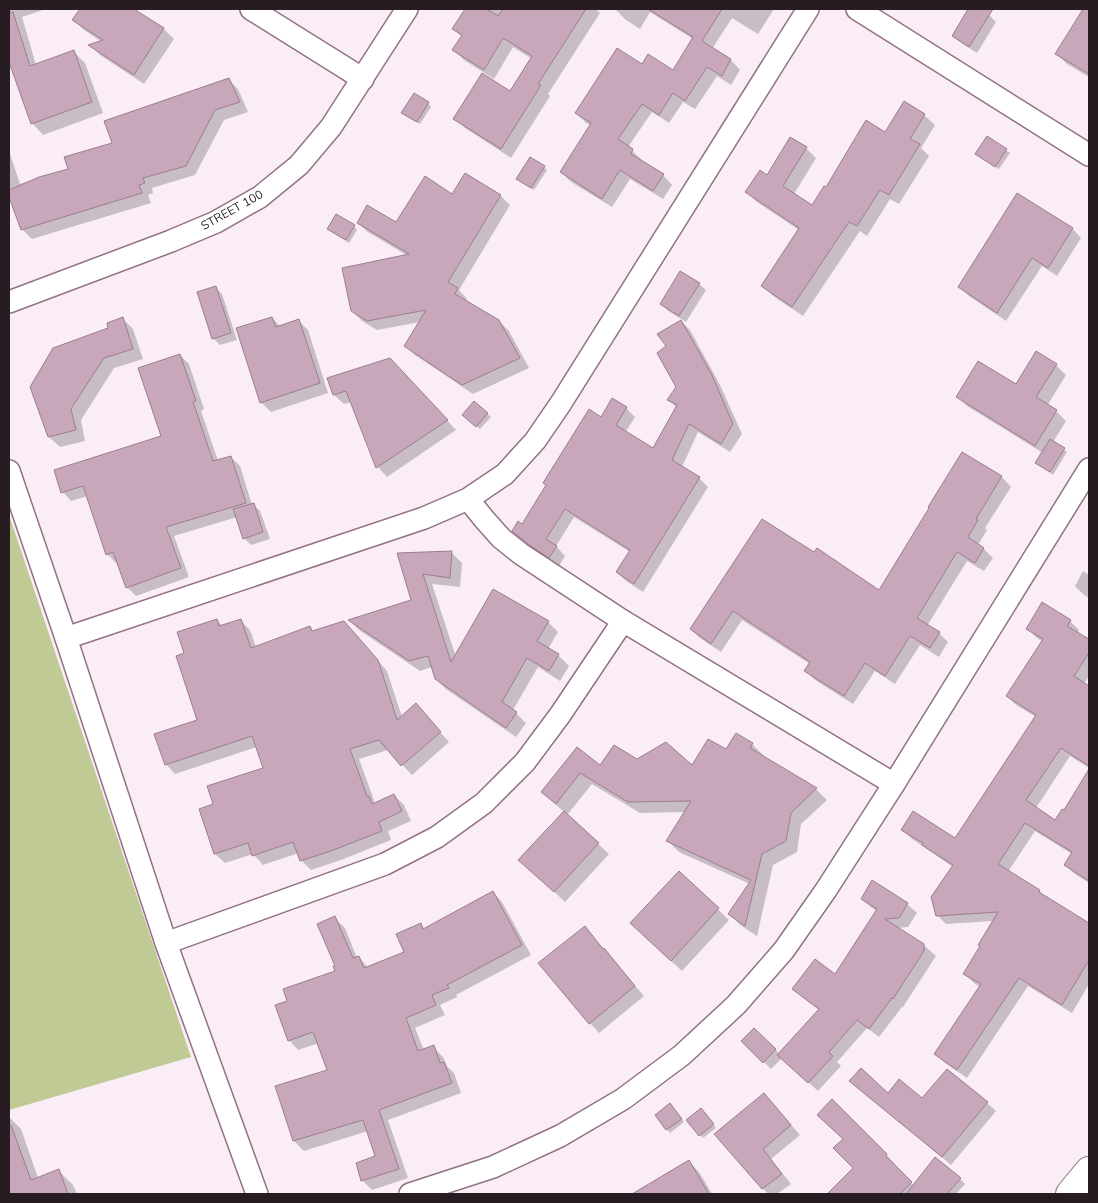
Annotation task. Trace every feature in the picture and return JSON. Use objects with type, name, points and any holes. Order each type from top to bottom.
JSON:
[{"type":"street","points":[[251,9],[363,79]]},
{"type":"street","name":"STREET 100","points":[[9,302],[171,241],[216,222],[260,197],[299,165],[331,127],[407,9]]},
{"type":"street","points":[[66,638],[424,518],[468,499],[504,474],[535,441],[561,404],[808,9]]},
{"type":"street","points":[[857,9],[1089,155]]},
{"type":"street","points":[[410,1194],[492,1167],[560,1136],[623,1099],[682,1055],[736,1005],[784,950],[826,890],[894,784],[1089,469]]},
{"type":"street","points":[[9,471],[166,943],[257,1194]]},
{"type":"street","points":[[468,499],[501,538],[521,554],[623,620],[894,784]]},
{"type":"street","points":[[166,943],[385,864],[436,837],[484,802],[525,762],[560,715],[623,620]]},
{"type":"street","points":[[1070,1194],[1089,1171]]},
{"type":"green space","points":[[9,515],[191,1057],[9,1110]]},
{"type":"building","points":[[80,9],[134,9],[164,28],[134,75],[88,45],[103,40],[72,20]]},
{"type":"building","points":[[465,9],[486,9],[498,16],[503,9],[586,9],[538,84],[541,85],[501,149],[453,119],[482,73],[510,91],[532,56],[503,38],[484,70],[452,50],[462,35],[452,29]]},
{"type":"building","points":[[648,9],[722,9],[702,41],[731,59],[722,76],[707,67],[685,101],[673,93],[659,115],[642,104],[618,139],[633,149],[631,154],[664,174],[653,191],[620,170],[602,199],[560,172],[591,123],[575,113],[617,48],[642,64],[648,54],[673,70],[693,37]]},
{"type":"building","points":[[968,9],[993,9],[969,47],[952,36]]},
{"type":"building","points":[[1083,9],[1089,9],[1089,74],[1055,54]]},
{"type":"building","points":[[13,12],[30,66],[74,50],[92,102],[31,124],[9,62],[9,13]]},
{"type":"building","points":[[229,78],[240,102],[215,110],[186,166],[143,178],[145,183],[139,185],[142,193],[21,230],[9,197],[9,190],[39,177],[68,169],[64,157],[112,143],[104,121]]},
{"type":"building","points":[[414,93],[429,102],[417,122],[401,113]]},
{"type":"building","points":[[904,101],[925,114],[910,139],[920,144],[889,195],[880,190],[857,226],[849,222],[792,307],[761,286],[799,228],[745,192],[760,170],[767,175],[790,137],[807,147],[783,186],[812,205],[824,186],[826,187],[866,120],[885,132]]},
{"type":"building","points":[[987,136],[1007,149],[995,167],[975,154]]},
{"type":"building","points":[[530,157],[545,166],[531,188],[516,179]]},
{"type":"building","points":[[465,173],[501,195],[448,282],[458,288],[455,294],[499,320],[520,358],[462,385],[404,346],[426,310],[367,321],[351,311],[342,268],[409,254],[357,223],[367,205],[396,222],[425,176],[452,194]]},
{"type":"building","points":[[1017,193],[1073,228],[1048,268],[1032,258],[997,313],[958,287]]},
{"type":"building","points":[[336,214],[355,225],[346,240],[327,229]]},
{"type":"building","points":[[680,271],[700,283],[679,316],[660,304]]},
{"type":"building","points":[[216,286],[231,333],[212,339],[197,292]]},
{"type":"building","points":[[123,317],[133,349],[104,358],[71,409],[76,430],[48,437],[30,387],[53,348],[108,328],[107,323]]},
{"type":"building","points":[[272,317],[276,327],[299,319],[320,383],[260,403],[236,328]]},
{"type":"building","points":[[681,320],[712,375],[733,424],[721,444],[689,424],[672,460],[700,477],[634,584],[616,572],[630,550],[565,509],[546,539],[557,546],[549,558],[512,531],[518,521],[522,524],[546,485],[543,483],[589,409],[601,417],[612,398],[627,407],[616,425],[653,448],[677,405],[667,400],[676,387],[657,353],[666,346],[657,334]]},
{"type":"building","points":[[1036,351],[1057,364],[1036,397],[1057,410],[1035,446],[956,397],[978,361],[1016,384]]},
{"type":"building","points":[[180,354],[196,401],[193,402],[213,461],[231,456],[246,503],[166,527],[181,568],[126,588],[113,552],[106,555],[83,486],[61,493],[54,470],[161,436],[138,368]]},
{"type":"building","points":[[390,358],[448,420],[376,468],[346,391],[333,395],[327,378]]},
{"type":"building","points":[[474,401],[488,413],[476,427],[462,415]]},
{"type":"building","points":[[1050,439],[1065,448],[1050,472],[1035,463]]},
{"type":"building","points":[[962,452],[1002,476],[976,519],[978,520],[968,537],[984,548],[975,563],[957,552],[917,618],[940,632],[930,648],[910,636],[885,676],[865,663],[844,696],[804,671],[810,662],[733,611],[711,644],[690,629],[762,519],[814,552],[817,548],[879,590]]},
{"type":"building","points":[[254,503],[263,532],[243,539],[233,509]]},
{"type":"building","points":[[452,551],[450,578],[423,574],[451,662],[493,589],[549,621],[537,641],[559,654],[549,671],[527,658],[502,702],[517,712],[506,728],[435,679],[428,656],[409,661],[348,620],[411,600],[397,553]]},
{"type":"building","points":[[1042,602],[1071,620],[1067,626],[1089,639],[1089,653],[1074,676],[1089,686],[1089,766],[1061,748],[1026,800],[1055,820],[1062,809],[1064,810],[1089,769],[1089,881],[1064,865],[1072,852],[1025,823],[998,864],[1089,923],[1089,960],[1062,1005],[1019,978],[957,1070],[934,1054],[981,984],[963,974],[998,912],[936,916],[931,897],[953,865],[901,830],[913,811],[955,838],[1036,715],[1006,696],[1043,639],[1026,629]]},
{"type":"building","points":[[217,619],[219,626],[241,619],[251,648],[310,626],[312,631],[344,621],[378,660],[397,720],[416,703],[441,732],[401,766],[379,740],[350,749],[367,796],[369,796],[372,804],[394,794],[402,811],[379,822],[382,831],[300,861],[293,842],[252,856],[248,843],[214,854],[199,809],[213,804],[207,786],[263,768],[252,736],[165,765],[154,734],[197,720],[176,656],[184,653],[177,632]]},
{"type":"building","points":[[736,733],[753,743],[750,748],[817,788],[791,813],[786,841],[762,854],[745,926],[728,914],[751,880],[666,841],[691,801],[628,802],[580,773],[556,804],[541,792],[577,747],[600,765],[614,745],[637,759],[666,742],[692,765],[708,739],[726,749]]},
{"type":"building","points":[[564,811],[599,843],[554,892],[518,860]]},
{"type":"building","points":[[679,871],[719,908],[671,961],[630,923]]},
{"type":"building","points":[[872,880],[908,903],[899,918],[885,919],[924,944],[924,951],[893,999],[869,1029],[857,1020],[829,1052],[833,1056],[808,1083],[777,1055],[819,1009],[792,989],[815,959],[835,974],[877,909],[861,899]]},
{"type":"building","points":[[493,891],[522,945],[447,985],[449,988],[432,995],[436,1005],[406,1018],[418,1051],[434,1045],[440,1063],[444,1062],[452,1083],[379,1110],[399,1169],[361,1181],[356,1163],[375,1156],[363,1120],[293,1141],[275,1086],[327,1070],[313,1032],[288,1041],[275,1005],[287,1001],[283,989],[335,971],[333,966],[335,966],[317,924],[335,916],[353,958],[359,956],[364,968],[404,952],[396,934],[421,923],[423,929]]},
{"type":"building","points":[[585,926],[635,986],[589,1024],[538,963]]},
{"type":"building","points":[[754,1028],[776,1049],[763,1063],[741,1041]]},
{"type":"building","points":[[861,1068],[888,1093],[899,1079],[922,1098],[947,1069],[988,1102],[942,1157],[849,1081]]},
{"type":"building","points":[[764,1093],[791,1125],[763,1149],[782,1174],[762,1189],[714,1134]]},
{"type":"building","points":[[832,1099],[912,1182],[900,1194],[827,1194],[853,1168],[833,1148],[843,1139],[817,1115]]},
{"type":"building","points":[[670,1103],[682,1119],[666,1130],[655,1115]]},
{"type":"building","points":[[701,1108],[714,1124],[699,1136],[686,1120]]},
{"type":"building","points":[[11,1125],[31,1180],[59,1169],[68,1194],[9,1194],[9,1126]]},
{"type":"building","points":[[935,1157],[961,1178],[947,1194],[906,1194]]},
{"type":"building","points":[[689,1160],[709,1194],[632,1194]]}]
